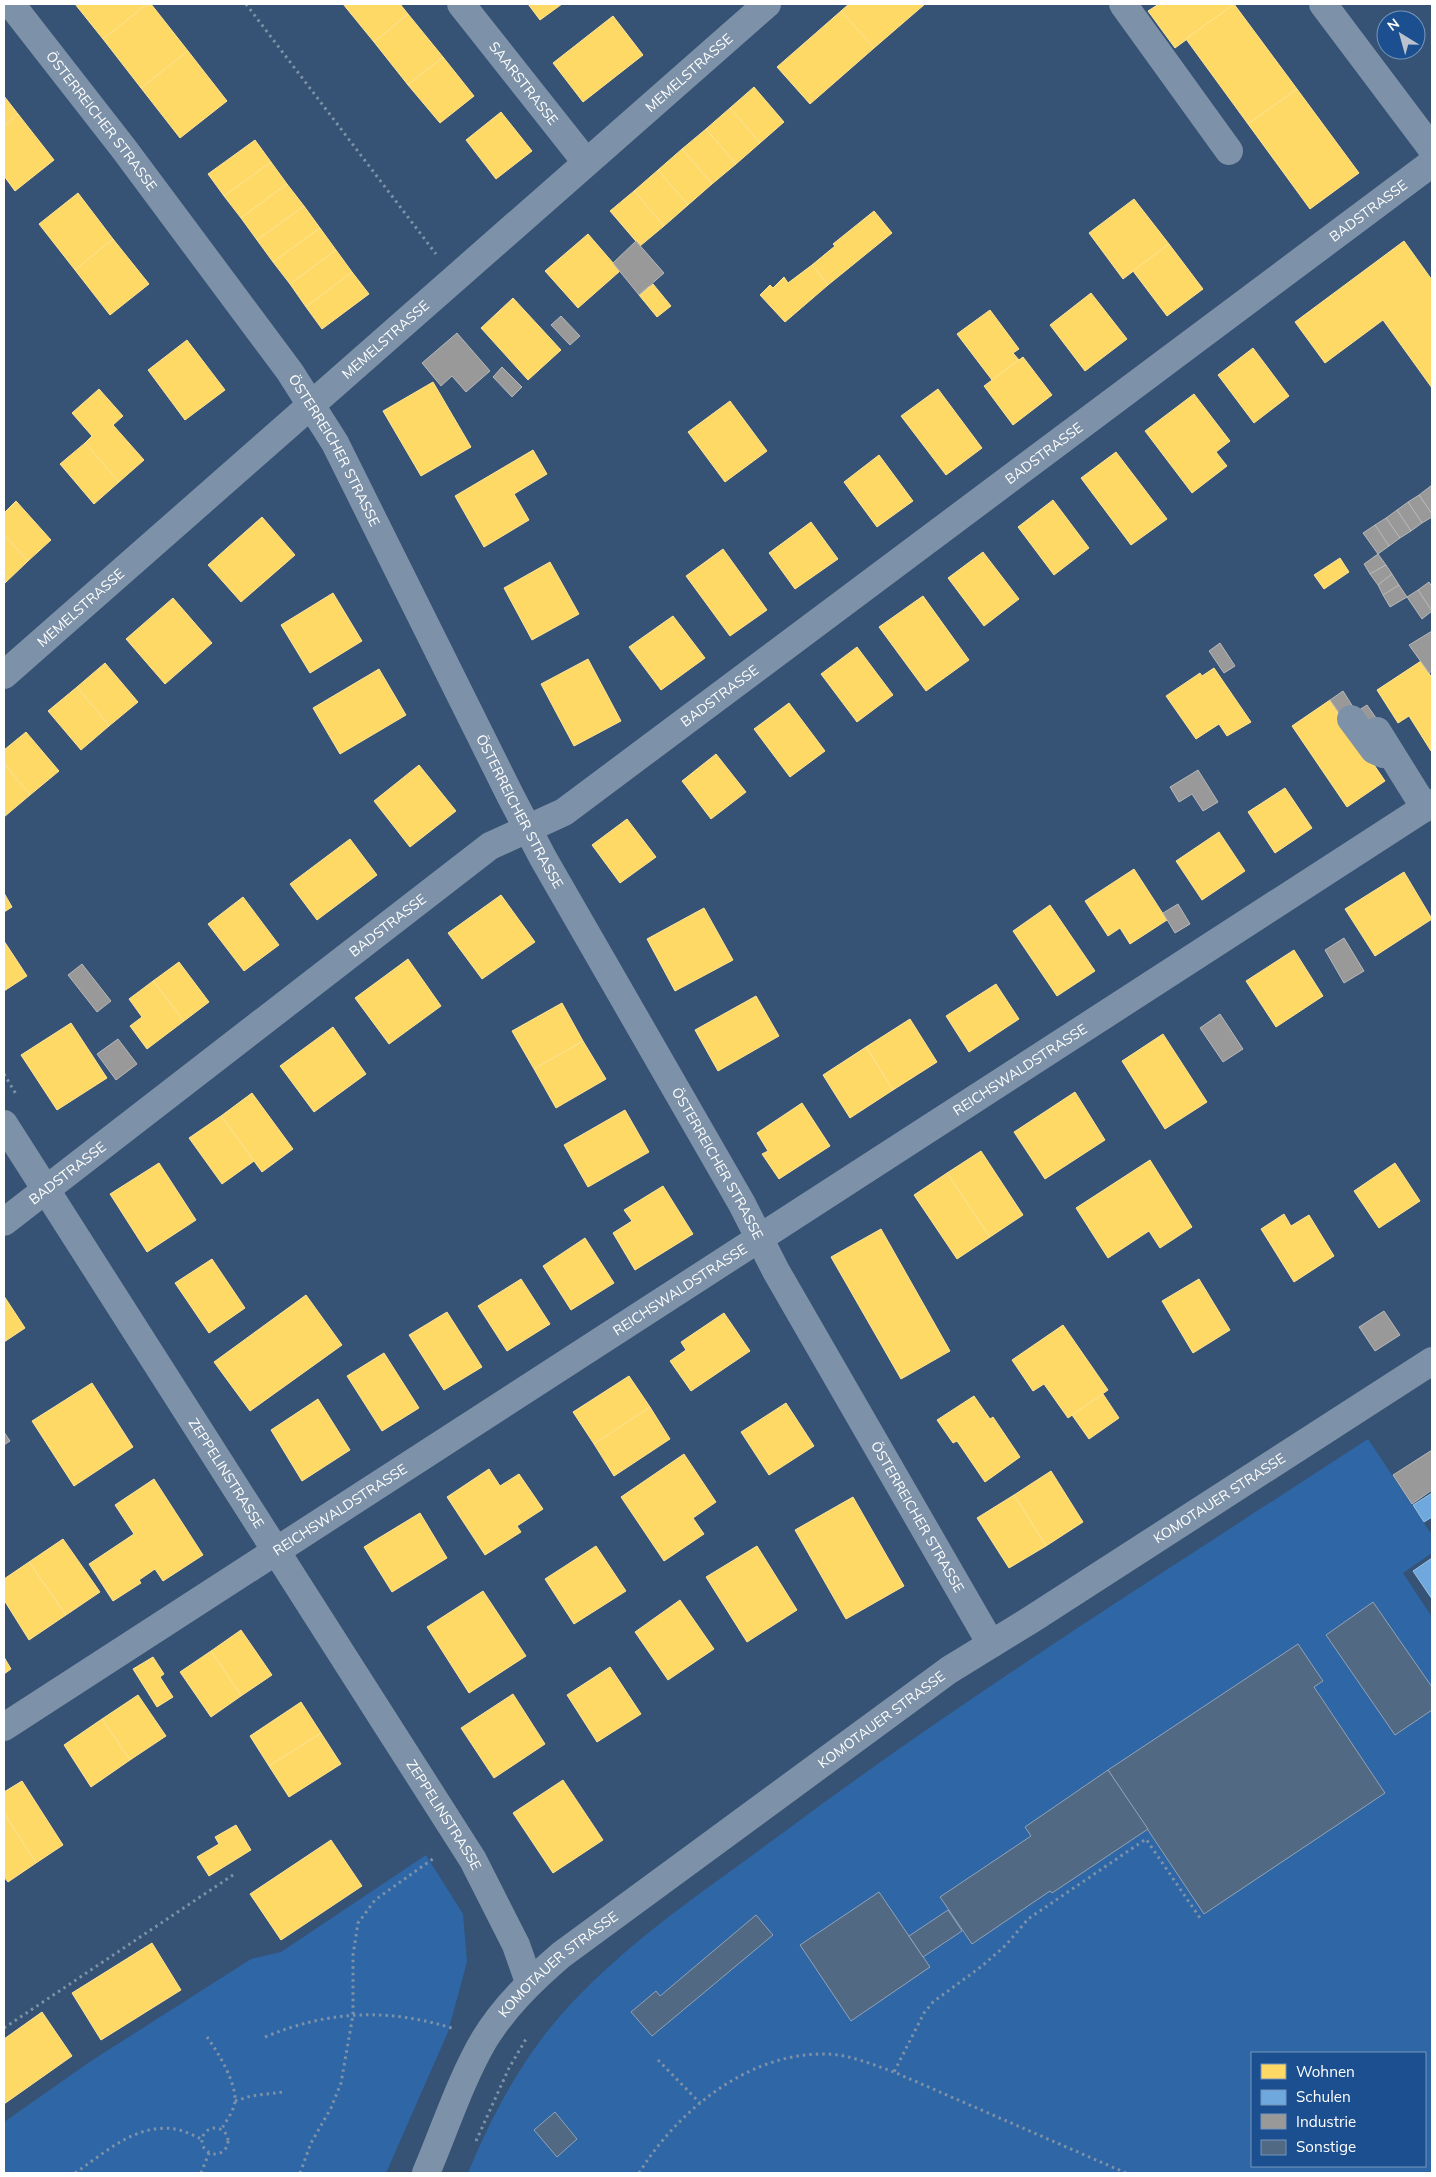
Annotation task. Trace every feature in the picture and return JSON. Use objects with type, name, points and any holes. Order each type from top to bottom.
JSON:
[{"type":"street","name":"ÖSTERREICHER STRASSE","points":[[12,4],[130,156],[290,372],[335,443],[528,829],[742,1204],[781,1280],[991,1644]]},
{"type":"street","name":"SAARSTRASSE","points":[[461,4],[586,162]]},
{"type":"street","name":"MEMELSTRASSE","points":[[4,675],[766,4]]},
{"type":"street","points":[[1122,4],[1230,151]]},
{"type":"street","points":[[1324,4],[1432,149]]},
{"type":"street","name":"BADSTRASSE","points":[[4,1222],[44,1189],[490,846],[564,812],[1432,162]]},
{"type":"street","points":[[1351,720],[1374,750],[1395,760]]},
{"type":"street","points":[[1377,731],[1395,760],[1429,805]]},
{"type":"street","name":"REICHSWALDSTRASSE","points":[[4,1727],[1429,805]]},
{"type":"street","name":"ZEPPELINSTRASSE","points":[[4,1124],[473,1860],[516,1945],[529,1982]]},
{"type":"street","name":"KOMOTAUER STRASSE","points":[[426,2173],[485,2039],[529,1982],[614,1915],[949,1670],[1432,1362]]},
{"type":"path","points":[[246,4],[455,278]]},
{"type":"path","points":[[894,2072],[924,2013],[933,2002],[988,1961],[1006,1945],[1028,1919],[1146,1839],[1200,1918]]},
{"type":"path","points":[[300,2173],[311,2143],[331,2108],[340,2083],[353,2015],[353,1955],[358,1923],[375,1900],[460,1840]]},
{"type":"path","points":[[4,2028],[236,1873]]},
{"type":"path","points":[[265,2037],[290,2027],[353,2015],[384,2014],[430,2022],[457,2030]]},
{"type":"path","points":[[207,2037],[225,2066],[235,2101],[232,2111],[221,2130]]},
{"type":"path","points":[[472,2148],[509,2068],[526,2037]]},
{"type":"path","points":[[639,2173],[650,2156],[700,2103],[740,2076],[774,2062],[799,2056],[822,2054],[853,2058],[894,2072],[1126,2173]]},
{"type":"path","points":[[658,2060],[700,2103]]},
{"type":"path","points":[[235,2101],[251,2096],[283,2092]]},
{"type":"path","points":[[212,2129],[221,2130],[227,2136],[228,2145],[222,2153],[208,2153],[202,2139],[212,2129]]},
{"type":"path","points":[[75,2173],[125,2138],[147,2130],[178,2130],[202,2139]]},
{"type":"path","points":[[200,2173],[208,2153]]},
{"type":"shaded area","points":[[1368,1439],[1432,1535],[1432,1553],[1403,1573],[1432,1617],[1432,2173],[468,2173],[486,2131],[519,2071],[532,2052],[560,2016],[611,1964],[696,1896],[855,1780],[1073,1631]]},
{"type":"shaded area","points":[[426,1855],[463,1914],[467,1962],[448,2032],[386,2173],[4,2173],[4,2122],[91,2061],[251,1959],[281,1952]]},
{"type":"building: Wohnen","points":[[75,4],[147,4],[103,39]]},
{"type":"building: Wohnen","points":[[147,4],[151,4],[188,51],[141,88],[103,39]]},
{"type":"building: Wohnen","points":[[343,4],[400,4],[408,14],[374,42]]},
{"type":"building: Wohnen","points":[[528,4],[562,4],[540,20]]},
{"type":"building: Wohnen","points":[[849,4],[925,4],[874,48],[841,11]]},
{"type":"building: Wohnen","points":[[1159,4],[1235,4],[1175,48],[1148,11]]},
{"type":"building: Wohnen","points":[[1234,4],[1297,89],[1248,124],[1186,39]]},
{"type":"building: Wohnen","points":[[841,11],[874,48],[810,104],[777,67]]},
{"type":"building: Wohnen","points":[[408,14],[443,57],[408,85],[374,42]]},
{"type":"building: Wohnen","points":[[613,16],[643,55],[583,102],[553,63]]},
{"type":"building: Wohnen","points":[[188,51],[227,101],[180,138],[141,88]]},
{"type":"building: Wohnen","points":[[443,57],[474,96],[440,123],[408,85]]},
{"type":"building: Wohnen","points":[[754,87],[784,122],[760,143],[730,108]]},
{"type":"building: Wohnen","points":[[1297,89],[1359,173],[1310,209],[1248,124]]},
{"type":"building: Wohnen","points":[[4,96],[18,114],[4,126]]},
{"type":"building: Wohnen","points":[[730,108],[760,143],[736,164],[706,129]]},
{"type":"building: Wohnen","points":[[501,112],[532,151],[496,179],[466,140]]},
{"type":"building: Wohnen","points":[[18,114],[54,160],[15,191],[4,176],[4,126]]},
{"type":"building: Wohnen","points":[[706,129],[736,164],[712,184],[682,149]]},
{"type":"building: Wohnen","points":[[255,140],[271,162],[224,196],[208,174]]},
{"type":"building: Wohnen","points":[[682,149],[712,184],[688,205],[658,170]]},
{"type":"building: Wohnen","points":[[271,162],[287,184],[241,218],[224,196]]},
{"type":"building: Wohnen","points":[[658,170],[688,205],[664,226],[634,191]]},
{"type":"building: Wohnen","points":[[287,184],[304,206],[257,240],[241,218]]},
{"type":"building: Wohnen","points":[[634,191],[664,226],[640,246],[610,211]]},
{"type":"building: Wohnen","points":[[78,193],[113,239],[75,270],[39,224]]},
{"type":"building: Wohnen","points":[[1134,199],[1169,244],[1123,279],[1089,233]]},
{"type":"building: Wohnen","points":[[304,206],[320,228],[273,262],[257,240]]},
{"type":"building: Wohnen","points":[[874,211],[892,233],[828,285],[812,265],[835,246],[833,244]]},
{"type":"building: Wohnen","points":[[320,228],[336,250],[290,284],[273,262]]},
{"type":"building: Wohnen","points":[[588,234],[620,271],[578,308],[545,271]]},
{"type":"building: Wohnen","points":[[113,239],[149,284],[110,315],[75,270]]},
{"type":"building: Wohnen","points":[[1404,241],[1432,280],[1432,388],[1383,320],[1325,363],[1295,322]]},
{"type":"building: Wohnen","points":[[1169,244],[1203,289],[1167,316],[1133,271]]},
{"type":"building: Wohnen","points":[[336,250],[352,272],[306,307],[290,284]]},
{"type":"building: Wohnen","points":[[812,265],[828,285],[785,322],[760,295],[770,285],[773,288],[784,277],[788,283]]},
{"type":"building: Wohnen","points":[[352,272],[369,294],[322,329],[306,307]]},
{"type":"building: Wohnen","points":[[653,284],[671,306],[657,317],[639,295]]},
{"type":"building: Wohnen","points":[[1091,293],[1127,339],[1085,371],[1050,325]]},
{"type":"building: Wohnen","points":[[513,298],[561,350],[528,380],[481,328]]},
{"type":"building: Wohnen","points":[[990,310],[1019,349],[1013,353],[1019,360],[992,380],[957,334]]},
{"type":"building: Wohnen","points":[[187,340],[225,390],[185,420],[148,370]]},
{"type":"building: Wohnen","points":[[1253,348],[1289,396],[1254,423],[1218,375]]},
{"type":"building: Wohnen","points":[[1023,357],[1052,395],[1013,425],[984,386]]},
{"type":"building: Wohnen","points":[[433,382],[471,447],[421,476],[383,411]]},
{"type":"building: Wohnen","points":[[99,389],[123,416],[113,425],[144,460],[119,482],[85,443],[92,436],[72,413]]},
{"type":"building: Wohnen","points":[[938,389],[982,448],[946,475],[901,416]]},
{"type":"building: Wohnen","points":[[1194,394],[1230,441],[1216,452],[1227,466],[1192,493],[1145,431]]},
{"type":"building: Wohnen","points":[[730,401],[767,451],[725,482],[688,432]]},
{"type":"building: Wohnen","points":[[85,443],[119,482],[94,504],[60,464]]},
{"type":"building: Wohnen","points":[[533,450],[547,474],[514,494],[529,520],[484,547],[455,496]]},
{"type":"building: Wohnen","points":[[1116,452],[1167,519],[1131,545],[1081,478]]},
{"type":"building: Wohnen","points":[[879,455],[913,501],[877,527],[844,482]]},
{"type":"building: Wohnen","points":[[1053,500],[1089,548],[1054,575],[1018,527]]},
{"type":"building: Wohnen","points":[[16,501],[51,540],[28,561],[4,535],[4,513]]},
{"type":"building: Wohnen","points":[[262,517],[295,555],[241,602],[208,565]]},
{"type":"building: Wohnen","points":[[811,522],[838,559],[795,589],[769,553]]},
{"type":"building: Wohnen","points":[[4,535],[28,561],[5,583],[4,582]]},
{"type":"building: Wohnen","points":[[723,549],[767,610],[730,636],[686,576]]},
{"type":"building: Wohnen","points":[[983,552],[1019,599],[984,626],[948,578]]},
{"type":"building: Wohnen","points":[[1340,558],[1349,572],[1324,589],[1314,575]]},
{"type":"building: Wohnen","points":[[550,562],[579,614],[532,640],[504,588]]},
{"type":"building: Wohnen","points":[[333,593],[362,641],[310,673],[281,625]]},
{"type":"building: Wohnen","points":[[923,596],[969,660],[926,691],[879,627]]},
{"type":"building: Wohnen","points":[[173,598],[212,643],[165,684],[126,639]]},
{"type":"building: Wohnen","points":[[673,616],[705,658],[661,690],[629,647]]},
{"type":"building: Wohnen","points":[[857,647],[893,695],[857,722],[821,674]]},
{"type":"building: Wohnen","points":[[588,659],[621,721],[574,746],[541,684]]},
{"type":"building: Wohnen","points":[[1421,661],[1432,678],[1431,751],[1409,716],[1398,723],[1377,690]]},
{"type":"building: Wohnen","points":[[105,663],[138,702],[109,726],[77,687]]},
{"type":"building: Wohnen","points":[[1214,668],[1251,722],[1227,736],[1219,724],[1196,739],[1166,696],[1200,673],[1202,676]]},
{"type":"building: Wohnen","points":[[379,669],[406,715],[340,754],[313,708]]},
{"type":"building: Wohnen","points":[[77,687],[109,726],[81,750],[48,711]]},
{"type":"building: Wohnen","points":[[1330,700],[1385,781],[1347,807],[1292,726]]},
{"type":"building: Wohnen","points":[[789,703],[825,751],[790,777],[754,729]]},
{"type":"building: Wohnen","points":[[26,732],[59,771],[30,795],[4,763],[4,750]]},
{"type":"building: Wohnen","points":[[716,754],[746,792],[711,819],[682,781]]},
{"type":"building: Wohnen","points":[[4,763],[30,795],[4,817]]},
{"type":"building: Wohnen","points":[[419,765],[456,811],[410,847],[374,801]]},
{"type":"building: Wohnen","points":[[1285,788],[1312,828],[1275,853],[1248,812]]},
{"type":"building: Wohnen","points":[[627,819],[656,857],[620,883],[592,845]]},
{"type":"building: Wohnen","points":[[1219,832],[1245,871],[1202,900],[1176,861]]},
{"type":"building: Wohnen","points":[[350,839],[377,875],[317,920],[290,884]]},
{"type":"building: Wohnen","points":[[1134,869],[1167,920],[1130,944],[1120,928],[1108,936],[1085,901]]},
{"type":"building: Wohnen","points":[[1404,872],[1432,919],[1375,956],[1345,909]]},
{"type":"building: Wohnen","points":[[4,893],[12,907],[4,912]]},
{"type":"building: Wohnen","points":[[501,895],[535,942],[482,979],[448,933]]},
{"type":"building: Wohnen","points":[[243,897],[279,945],[244,971],[208,924]]},
{"type":"building: Wohnen","points":[[1050,905],[1095,971],[1057,996],[1013,931]]},
{"type":"building: Wohnen","points":[[704,908],[733,960],[675,991],[647,939]]},
{"type":"building: Wohnen","points":[[4,941],[27,976],[4,991]]},
{"type":"building: Wohnen","points":[[1294,950],[1323,996],[1276,1027],[1246,981]]},
{"type":"building: Wohnen","points":[[408,959],[441,1006],[389,1044],[355,998]]},
{"type":"building: Wohnen","points":[[179,962],[209,1002],[184,1021],[153,981]]},
{"type":"building: Wohnen","points":[[153,981],[184,1021],[147,1049],[130,1026],[142,1017],[129,999]]},
{"type":"building: Wohnen","points":[[996,984],[1019,1019],[969,1052],[946,1016]]},
{"type":"building: Wohnen","points":[[756,996],[779,1036],[718,1071],[695,1030]]},
{"type":"building: Wohnen","points":[[562,1003],[583,1041],[534,1069],[512,1031]]},
{"type":"building: Wohnen","points":[[910,1019],[937,1062],[893,1090],[866,1047]]},
{"type":"building: Wohnen","points":[[71,1023],[107,1078],[57,1110],[21,1055]]},
{"type":"building: Wohnen","points":[[333,1027],[366,1074],[314,1112],[280,1066]]},
{"type":"building: Wohnen","points":[[1163,1034],[1207,1102],[1165,1129],[1122,1061]]},
{"type":"building: Wohnen","points":[[583,1041],[606,1079],[556,1108],[534,1069]]},
{"type":"building: Wohnen","points":[[866,1047],[893,1090],[850,1118],[823,1075]]},
{"type":"building: Wohnen","points":[[1075,1092],[1105,1140],[1045,1179],[1014,1132]]},
{"type":"building: Wohnen","points":[[252,1093],[293,1149],[262,1172],[221,1116]]},
{"type":"building: Wohnen","points":[[802,1103],[830,1146],[779,1179],[762,1154],[768,1151],[757,1133]]},
{"type":"building: Wohnen","points":[[625,1110],[649,1152],[588,1187],[564,1145]]},
{"type":"building: Wohnen","points":[[221,1116],[254,1161],[222,1184],[189,1138]]},
{"type":"building: Wohnen","points":[[981,1151],[1023,1215],[990,1237],[947,1173]]},
{"type":"building: Wohnen","points":[[1150,1160],[1192,1227],[1160,1248],[1149,1231],[1108,1258],[1076,1208]]},
{"type":"building: Wohnen","points":[[159,1163],[196,1220],[147,1252],[110,1194]]},
{"type":"building: Wohnen","points":[[1395,1163],[1420,1201],[1379,1228],[1354,1191]]},
{"type":"building: Wohnen","points":[[947,1173],[990,1237],[957,1259],[914,1195]]},
{"type":"building: Wohnen","points":[[663,1186],[693,1234],[635,1270],[613,1233],[632,1221],[624,1210]]},
{"type":"building: Wohnen","points":[[1284,1214],[1291,1226],[1309,1215],[1334,1256],[1294,1282],[1261,1229]]},
{"type":"building: Wohnen","points":[[881,1229],[950,1351],[901,1379],[831,1257]]},
{"type":"building: Wohnen","points":[[585,1238],[614,1283],[571,1310],[543,1266]]},
{"type":"building: Wohnen","points":[[212,1259],[245,1308],[209,1333],[175,1283]]},
{"type":"building: Wohnen","points":[[521,1279],[550,1324],[507,1351],[478,1306]]},
{"type":"building: Wohnen","points":[[1199,1279],[1230,1330],[1193,1353],[1162,1301]]},
{"type":"building: Wohnen","points":[[306,1295],[342,1345],[250,1411],[214,1362]]},
{"type":"building: Wohnen","points":[[4,1296],[25,1328],[4,1342]]},
{"type":"building: Wohnen","points":[[447,1312],[482,1367],[444,1390],[409,1335]]},
{"type":"building: Wohnen","points":[[724,1313],[750,1351],[691,1391],[670,1361],[686,1350],[681,1342]]},
{"type":"building: Wohnen","points":[[1063,1325],[1108,1390],[1068,1418],[1044,1384],[1033,1391],[1012,1360]]},
{"type":"building: Wohnen","points":[[384,1353],[419,1408],[382,1431],[347,1376]]},
{"type":"building: Wohnen","points":[[629,1376],[650,1407],[594,1444],[573,1412]]},
{"type":"building: Wohnen","points":[[92,1383],[133,1447],[74,1486],[32,1421]]},
{"type":"building: Wohnen","points":[[1103,1394],[1119,1418],[1089,1439],[1072,1415]]},
{"type":"building: Wohnen","points":[[974,1396],[990,1419],[993,1417],[1020,1457],[985,1482],[957,1441],[953,1443],[937,1420]]},
{"type":"building: Wohnen","points":[[318,1399],[350,1450],[302,1481],[271,1430]]},
{"type":"building: Wohnen","points":[[786,1403],[814,1446],[769,1475],[741,1432]]},
{"type":"building: Wohnen","points":[[650,1407],[670,1439],[614,1476],[594,1444]]},
{"type":"building: Wohnen","points":[[684,1454],[716,1502],[693,1518],[704,1534],[664,1561],[621,1497]]},
{"type":"building: Wohnen","points":[[489,1469],[500,1486],[519,1474],[543,1509],[517,1526],[521,1532],[485,1555],[447,1497]]},
{"type":"building: Wohnen","points":[[1051,1471],[1083,1522],[1046,1546],[1014,1495]]},
{"type":"building: Wohnen","points":[[154,1479],[203,1555],[163,1581],[155,1569],[139,1580],[141,1583],[113,1601],[89,1564],[134,1534],[115,1505]]},
{"type":"building: Wohnen","points":[[1014,1495],[1046,1546],[1009,1568],[977,1518]]},
{"type":"building: Wohnen","points":[[853,1497],[904,1586],[846,1619],[795,1530]]},
{"type":"building: Wohnen","points":[[420,1513],[447,1558],[392,1592],[364,1547]]},
{"type":"building: Wohnen","points":[[63,1539],[100,1592],[66,1615],[29,1562]]},
{"type":"building: Wohnen","points":[[596,1546],[626,1591],[574,1624],[545,1579]]},
{"type":"building: Wohnen","points":[[757,1546],[797,1610],[747,1642],[706,1577]]},
{"type":"building: Wohnen","points":[[29,1562],[66,1615],[29,1640],[4,1600],[4,1579]]},
{"type":"building: Wohnen","points":[[483,1591],[526,1656],[469,1693],[427,1627]]},
{"type":"building: Wohnen","points":[[680,1600],[714,1649],[668,1680],[635,1632]]},
{"type":"building: Wohnen","points":[[241,1630],[272,1675],[241,1696],[211,1651]]},
{"type":"building: Wohnen","points":[[211,1651],[241,1696],[211,1717],[180,1672]]},
{"type":"building: Wohnen","points":[[4,1657],[11,1669],[4,1674]]},
{"type":"building: Wohnen","points":[[153,1657],[164,1674],[160,1677],[173,1697],[157,1707],[133,1669]]},
{"type":"building: Wohnen","points":[[610,1667],[641,1714],[597,1742],[567,1695]]},
{"type":"building: Wohnen","points":[[513,1694],[545,1744],[494,1778],[461,1728]]},
{"type":"building: Wohnen","points":[[138,1695],[166,1736],[130,1760],[102,1719]]},
{"type":"building: Wohnen","points":[[301,1702],[321,1733],[269,1766],[250,1736]]},
{"type":"building: Wohnen","points":[[102,1719],[130,1760],[91,1787],[64,1745]]},
{"type":"building: Wohnen","points":[[321,1733],[341,1764],[289,1797],[269,1766]]},
{"type":"building: Wohnen","points":[[563,1780],[603,1840],[553,1873],[513,1813]]},
{"type":"building: Wohnen","points":[[22,1781],[63,1845],[36,1863],[4,1813],[4,1792]]},
{"type":"building: Wohnen","points":[[4,1813],[36,1863],[8,1882],[4,1877]]},
{"type":"building: Wohnen","points":[[236,1825],[251,1850],[209,1876],[197,1857],[219,1844],[215,1837]]},
{"type":"building: Wohnen","points":[[331,1840],[362,1886],[281,1940],[250,1894]]},
{"type":"building: Wohnen","points":[[152,1943],[181,1990],[101,2040],[72,1993]]},
{"type":"building: Wohnen","points":[[42,2012],[72,2056],[4,2104],[4,2039]]},
{"type":"building: Schulen","points":[[1432,1493],[1432,1517],[1424,1522],[1413,1505]]},
{"type":"building: Schulen","points":[[1432,1558],[1432,1599],[1413,1571]]},
{"type":"building: Industrie","points":[[636,241],[664,273],[639,295],[613,263]]},
{"type":"building: Industrie","points":[[561,316],[580,336],[570,345],[551,325]]},
{"type":"building: Industrie","points":[[457,333],[490,371],[466,392],[452,376],[441,386],[422,363]]},
{"type":"building: Industrie","points":[[502,367],[522,387],[512,397],[493,377]]},
{"type":"building: Industrie","points":[[1432,485],[1432,514],[1419,495]]},
{"type":"building: Industrie","points":[[1419,495],[1432,514],[1432,517],[1422,523],[1408,502]]},
{"type":"building: Industrie","points":[[1408,502],[1422,523],[1411,531],[1397,510]]},
{"type":"building: Industrie","points":[[1397,510],[1411,531],[1400,538],[1386,518]]},
{"type":"building: Industrie","points":[[1386,518],[1400,538],[1389,546],[1375,525]]},
{"type":"building: Industrie","points":[[1375,525],[1389,546],[1378,554],[1363,533]]},
{"type":"building: Industrie","points":[[1378,554],[1386,565],[1370,574],[1364,564]]},
{"type":"building: Industrie","points":[[1386,565],[1392,574],[1378,585],[1370,574]]},
{"type":"building: Industrie","points":[[1392,574],[1399,585],[1383,595],[1378,585]]},
{"type":"building: Industrie","points":[[1429,582],[1432,587],[1432,611],[1418,590]]},
{"type":"building: Industrie","points":[[1399,585],[1407,597],[1390,607],[1383,595]]},
{"type":"building: Industrie","points":[[1418,590],[1432,611],[1422,619],[1407,597]]},
{"type":"building: Industrie","points":[[1432,631],[1432,671],[1429,673],[1409,645]]},
{"type":"building: Industrie","points":[[1220,643],[1235,666],[1224,673],[1209,651]]},
{"type":"building: Industrie","points":[[1343,691],[1358,715],[1346,723],[1330,700]]},
{"type":"building: Industrie","points":[[1367,705],[1383,728],[1372,734],[1356,712]]},
{"type":"building: Industrie","points":[[1198,770],[1218,802],[1203,811],[1192,794],[1179,802],[1170,787]]},
{"type":"building: Industrie","points":[[1178,904],[1190,924],[1175,933],[1163,913]]},
{"type":"building: Industrie","points":[[1344,938],[1364,971],[1344,983],[1325,950]]},
{"type":"building: Industrie","points":[[82,964],[111,1001],[97,1012],[68,975]]},
{"type":"building: Industrie","points":[[1220,1014],[1243,1049],[1223,1062],[1200,1028]]},
{"type":"building: Industrie","points":[[118,1039],[137,1064],[116,1080],[97,1054]]},
{"type":"building: Industrie","points":[[1384,1311],[1400,1335],[1375,1351],[1359,1327]]},
{"type":"building: Industrie","points":[[4,1432],[10,1441],[4,1445]]},
{"type":"building: Industrie","points":[[1432,1450],[1432,1490],[1412,1504],[1393,1475]]},
{"type":"building: Sonstige","points":[[1373,1602],[1432,1687],[1432,1710],[1395,1735],[1326,1635]]},
{"type":"building: Sonstige","points":[[1298,1644],[1323,1681],[1314,1687],[1385,1793],[1204,1914],[1108,1770]]},
{"type":"building: Sonstige","points":[[1108,1770],[1148,1829],[1052,1893],[1050,1891],[972,1944],[940,1897],[1031,1836],[1025,1827]]},
{"type":"building: Sonstige","points":[[879,1892],[930,1967],[851,2021],[800,1945]]},
{"type":"building: Sonstige","points":[[948,1910],[962,1931],[923,1957],[909,1936]]},
{"type":"building: Sonstige","points":[[756,1915],[773,1935],[652,2036],[631,2012],[656,1991],[660,1996]]},
{"type":"building: Sonstige","points":[[555,2112],[577,2139],[557,2157],[534,2130]]}]
